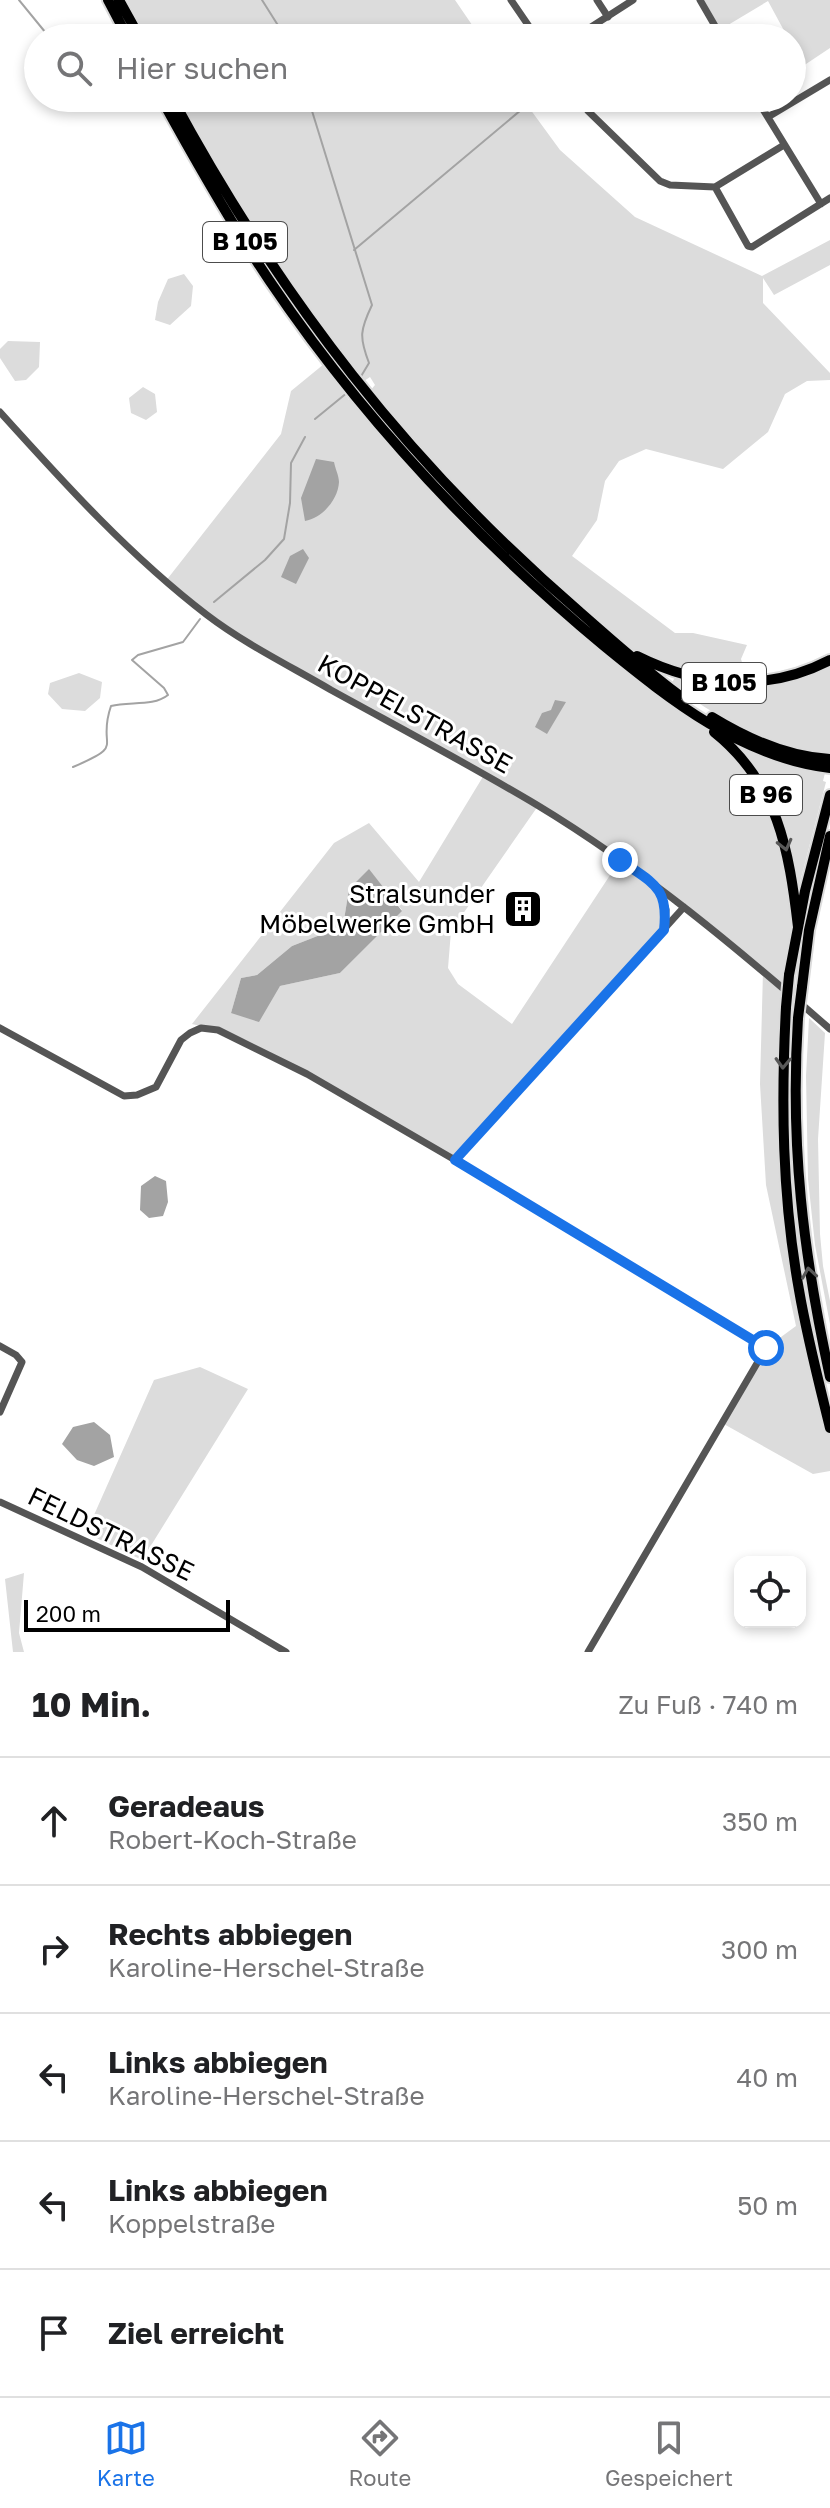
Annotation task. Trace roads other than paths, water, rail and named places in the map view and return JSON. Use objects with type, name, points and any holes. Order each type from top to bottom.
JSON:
[{"type":"highway","points":[[108,0],[121,24]]},
{"type":"highway","points":[[119,0],[132,24]]},
{"type":"highway","name":"B 105","points":[[169,112],[269,281],[362,397],[492,546],[576,623],[672,698]]},
{"type":"highway","name":"B 105","points":[[180,112],[237,211],[344,375]]},
{"type":"highway","name":"B 105","points":[[362,397],[506,545],[622,648],[678,674],[732,683],[778,679],[830,660]]},
{"type":"highway","name":"B 96","points":[[622,648],[694,705],[739,732],[804,756],[830,759]]},
{"type":"highway","name":"B 96","points":[[672,698],[759,750],[801,764],[830,768]]},
{"type":"highway","name":"B 96","points":[[672,698],[731,747],[744,761],[769,800],[787,850],[798,927]]},
{"type":"highway","name":"B 96","points":[[830,795],[816,843],[789,975],[782,1091],[787,1204],[799,1291],[830,1428]]},
{"type":"highway","name":"B 96","points":[[830,836],[809,930],[798,1018],[794,1102],[798,1191],[810,1280],[830,1377]]},
{"type":"street","points":[[511,0],[527,24]]},
{"type":"street","points":[[597,0],[608,17]]},
{"type":"street","points":[[597,24],[633,0]]},
{"type":"street","points":[[700,0],[714,24]]},
{"type":"street","points":[[806,94],[830,80]]},
{"type":"street","points":[[589,112],[660,181],[670,185],[715,187],[784,145]]},
{"type":"street","points":[[765,112],[821,204]]},
{"type":"street","points":[[768,117],[776,112]]},
{"type":"street","points":[[715,187],[748,246],[752,247],[830,198]]},
{"type":"street","name":"KOPPELSTRASSE","points":[[1,414],[100,520],[155,573],[210,617],[282,662],[525,798],[610,852],[734,946],[830,1029]]},
{"type":"street","points":[[660,889],[666,910],[664,930]]},
{"type":"street","points":[[455,1160],[684,907]]},
{"type":"street","points":[[0,1028],[124,1096],[137,1095],[156,1087],[181,1040],[190,1033],[201,1028],[218,1030],[307,1074],[766,1348],[588,1652]]},
{"type":"street","points":[[0,1346],[22,1362],[0,1412]]},
{"type":"street","name":"FELDSTRASSE","points":[[0,1502],[142,1567],[286,1652]]},
{"type":"waterway","points":[[19,0],[39,24]]},
{"type":"waterway","points":[[262,0],[277,24]]},
{"type":"waterway","points":[[312,112],[372,305],[362,334],[369,363],[360,378]]},
{"type":"waterway","points":[[354,250],[519,112]]},
{"type":"waterway","points":[[315,419],[348,392]]},
{"type":"waterway","points":[[214,602],[265,560],[284,539],[290,503],[291,463],[305,437]]},
{"type":"waterway","points":[[73,767],[105,749],[111,706],[155,701],[168,695],[132,660],[138,655],[183,642],[200,619]]},
{"type":"place","name":"Stralsunder Möbelwerke GmbH","points":[[523,909]]}]
